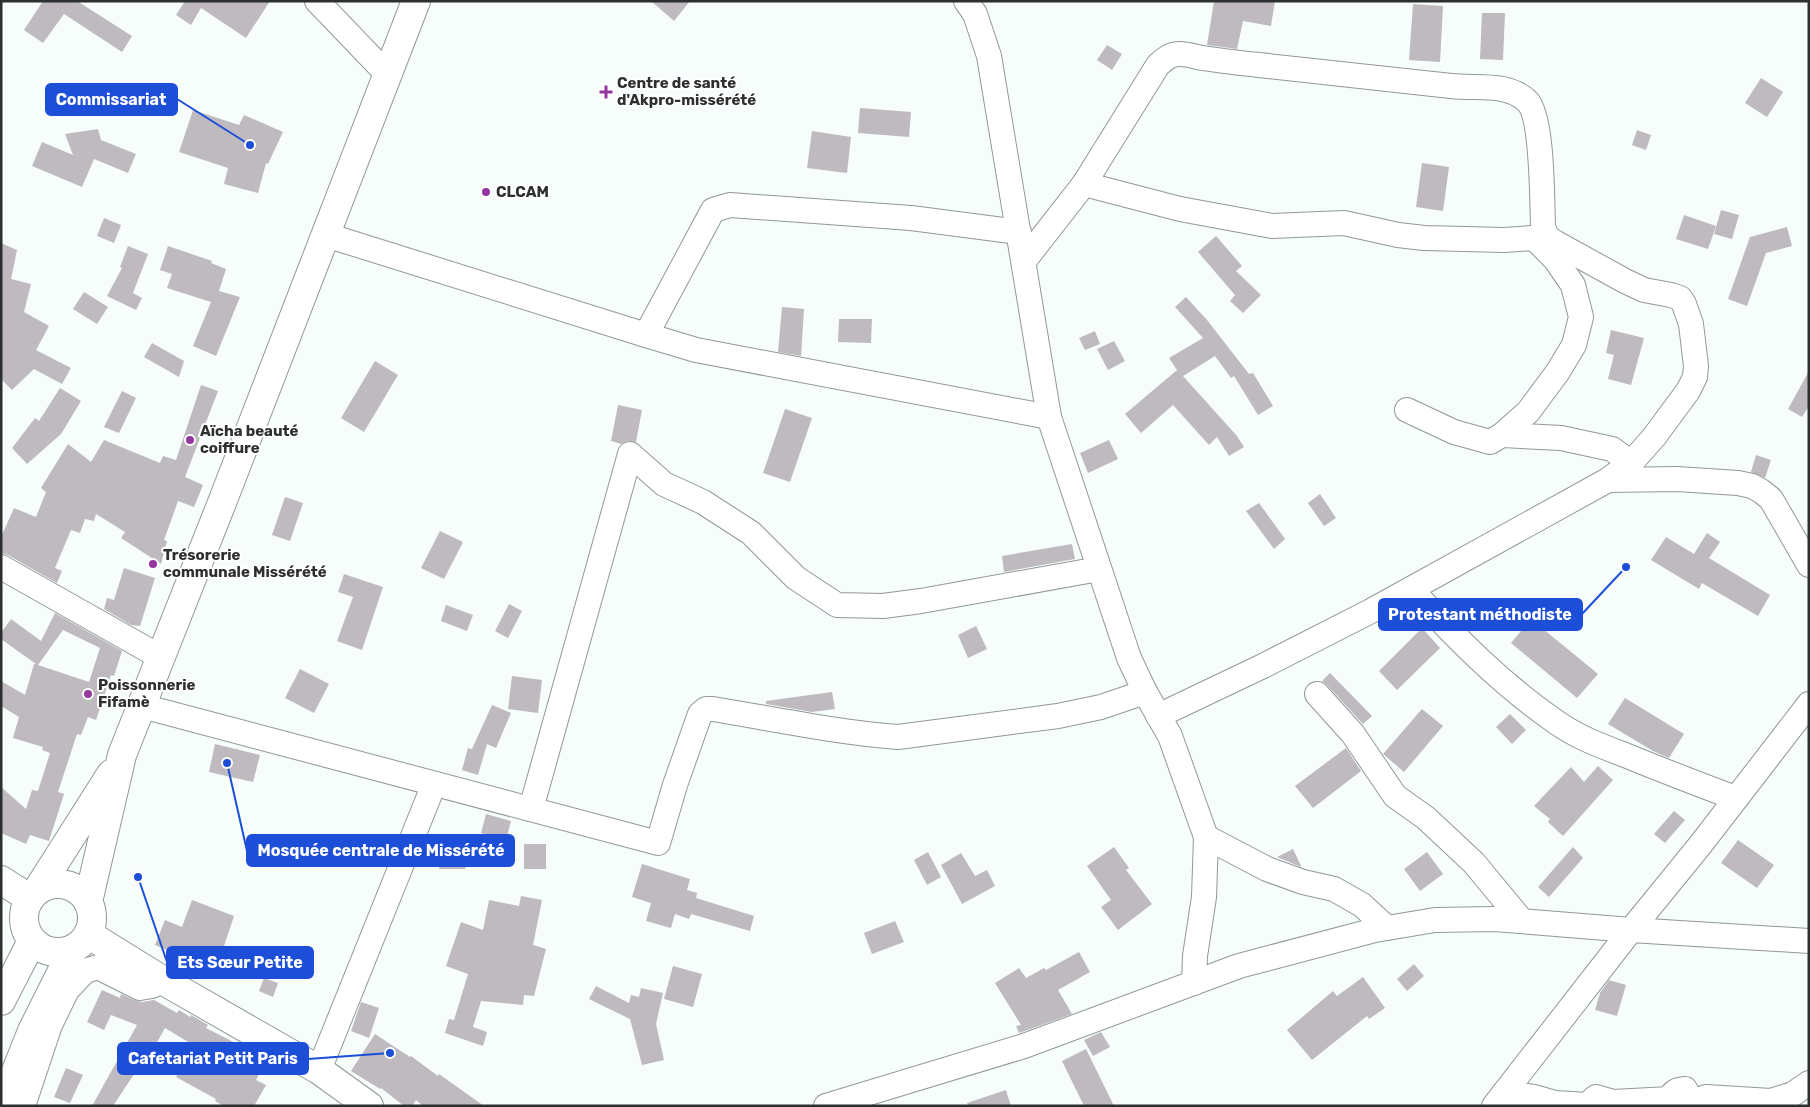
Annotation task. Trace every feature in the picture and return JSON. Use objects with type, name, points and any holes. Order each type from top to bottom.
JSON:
[{"type":"main road","points":[[88,902],[122,755],[162,658],[416,1]]},
{"type":"main road","points":[[81,942],[58,953],[44,950],[32,941],[24,928],[23,912],[33,893],[122,755]]},
{"type":"main road","points":[[1,880],[33,893],[52,883],[66,884],[79,890],[88,902],[92,914],[92,927],[81,942],[32,1031],[2,1106]]},
{"type":"main road","points":[[1,1001],[32,941]]},
{"type":"main road","points":[[81,942],[162,980],[319,1070],[369,1106]]},
{"type":"street","points":[[317,1],[388,75]]},
{"type":"street","points":[[966,1],[975,14],[989,56],[1049,417],[1129,658],[1144,692],[1170,736],[1206,837],[1204,898],[1195,956],[1194,983]]},
{"type":"street","points":[[1024,261],[1084,184],[1158,66],[1168,56],[1181,54],[1462,87],[1492,87],[1508,90],[1520,95],[1529,103],[1535,116],[1540,156],[1543,228],[1540,238]]},
{"type":"street","points":[[1084,184],[1180,209],[1272,226],[1344,223],[1398,235],[1424,238],[1504,240],[1540,238],[1644,290],[1680,298],[1684,304],[1692,332],[1696,366],[1695,378],[1688,391],[1654,438],[1631,463],[1608,480],[1370,611],[1263,666],[1158,716]]},
{"type":"street","points":[[646,336],[713,210],[730,205],[911,218],[1019,232]]},
{"type":"street","points":[[326,235],[696,350],[1049,417]]},
{"type":"street","points":[[1407,410],[1454,432],[1490,442],[1502,435],[1528,412],[1557,373],[1574,345],[1581,317],[1573,285],[1540,238]]},
{"type":"street","points":[[1502,435],[1561,438],[1612,449],[1631,463]]},
{"type":"street","points":[[531,809],[630,454],[664,484],[703,502],[751,533],[796,578],[837,606],[883,606],[921,602],[1099,569]]},
{"type":"street","points":[[1608,480],[1677,480],[1752,486],[1771,499],[1809,565]]},
{"type":"street","points":[[1,567],[162,658]]},
{"type":"street","points":[[1411,589],[1449,631],[1482,662],[1557,723],[1592,742],[1735,798]]},
{"type":"street","points":[[142,706],[658,843],[675,785],[700,714],[706,709],[898,737],[1058,716],[1101,707],[1144,692]]},
{"type":"street","points":[[1317,694],[1353,734],[1395,796],[1426,818],[1474,863],[1522,921]]},
{"type":"street","points":[[1499,1099],[1809,704]]},
{"type":"street","points":[[319,1070],[434,784]]},
{"type":"street","points":[[1206,837],[1267,869],[1303,882],[1334,889],[1362,905],[1387,928]]},
{"type":"street","points":[[826,1106],[1024,1046],[1239,966],[1387,928],[1435,920],[1494,919],[1809,941]]},
{"type":"street","points":[[23,1106],[50,1025],[67,990],[85,971],[98,967],[140,988],[152,986],[162,980]]},
{"type":"street","points":[[1499,1099],[1534,1097],[1555,1103],[1587,1105],[1596,1097],[1613,1102],[1670,1099],[1677,1090],[1685,1089],[1693,1102],[1706,1097],[1771,1101],[1793,1094],[1809,1083]]},
{"type":"building","points":[[43,1],[77,1],[132,36],[122,52],[64,14],[43,43],[24,30]]},
{"type":"building","points":[[185,1],[270,1],[246,38],[201,8],[191,25],[176,15]]},
{"type":"building","points":[[651,1],[690,1],[674,21]]},
{"type":"building","points":[[1214,1],[1275,1],[1271,26],[1243,21],[1237,49],[1207,45]]},
{"type":"building","points":[[1413,4],[1443,6],[1440,62],[1409,60]]},
{"type":"building","points":[[1482,13],[1505,13],[1503,60],[1480,59]]},
{"type":"building","points":[[1107,45],[1122,54],[1112,70],[1097,60]]},
{"type":"building","points":[[1761,78],[1783,92],[1767,117],[1745,103]]},
{"type":"building","points":[[860,108],[911,112],[909,137],[858,133]]},
{"type":"building","points":[[193,110],[239,125],[244,115],[283,132],[268,164],[266,163],[258,193],[224,184],[228,168],[179,152]]},
{"type":"building","points":[[98,129],[101,140],[136,154],[128,173],[94,159],[82,187],[32,166],[42,142],[73,155],[65,134]]},
{"type":"building","points":[[1637,130],[1651,135],[1646,150],[1632,145]]},
{"type":"building","points":[[812,131],[851,137],[847,173],[807,168]]},
{"type":"building","points":[[1422,163],[1449,167],[1443,211],[1416,207]]},
{"type":"building","points":[[1721,210],[1739,215],[1732,239],[1714,234]]},
{"type":"building","points":[[1684,215],[1716,226],[1708,249],[1676,239]]},
{"type":"building","points":[[104,218],[121,225],[114,243],[97,236]]},
{"type":"building","points":[[1787,227],[1792,246],[1766,253],[1747,306],[1728,299],[1750,237]]},
{"type":"building","points":[[1216,236],[1242,266],[1236,271],[1261,295],[1243,313],[1230,301],[1235,295],[1198,252]]},
{"type":"building","points":[[1,243],[17,250],[11,279],[31,284],[24,312],[49,326],[36,350],[71,368],[62,384],[34,369],[12,390],[1,379]]},
{"type":"building","points":[[128,246],[148,254],[133,293],[142,298],[136,310],[107,296],[122,268],[120,267]]},
{"type":"building","points":[[168,246],[212,261],[211,263],[226,269],[219,291],[240,297],[216,356],[193,346],[211,302],[167,288],[172,274],[160,270]]},
{"type":"building","points":[[84,292],[108,307],[97,324],[73,309]]},
{"type":"building","points":[[1186,297],[1207,320],[1249,374],[1253,373],[1273,406],[1258,415],[1234,376],[1231,378],[1215,356],[1183,376],[1237,436],[1244,447],[1229,456],[1217,437],[1209,445],[1173,405],[1141,433],[1125,414],[1177,370],[1169,358],[1203,338],[1175,307]]},
{"type":"building","points":[[782,307],[804,309],[801,356],[778,352]]},
{"type":"building","points":[[839,319],[872,319],[871,343],[838,342]]},
{"type":"building","points":[[1611,330],[1644,338],[1631,385],[1608,379],[1614,355],[1606,353]]},
{"type":"building","points":[[1095,331],[1100,344],[1085,350],[1079,338]]},
{"type":"building","points":[[1114,341],[1125,361],[1108,370],[1097,349]]},
{"type":"building","points":[[152,343],[184,361],[179,377],[144,357]]},
{"type":"building","points":[[375,361],[398,375],[364,432],[341,418]]},
{"type":"building","points":[[1809,371],[1809,406],[1802,417],[1788,409]]},
{"type":"building","points":[[201,385],[218,391],[185,477],[203,485],[194,507],[178,501],[164,540],[167,541],[161,564],[121,538],[125,532],[96,514],[94,521],[85,519],[80,533],[71,530],[55,568],[62,571],[57,583],[8,555],[1,553],[1,537],[14,508],[36,517],[46,492],[41,488],[68,444],[91,462],[104,440],[160,463],[163,456],[176,460]]},
{"type":"building","points":[[60,388],[81,401],[61,434],[27,464],[12,448],[35,418],[39,421]]},
{"type":"building","points":[[122,391],[136,398],[119,433],[104,427]]},
{"type":"building","points":[[618,405],[642,410],[636,442],[627,441],[621,444],[611,441]]},
{"type":"building","points":[[785,409],[812,418],[790,482],[763,473]]},
{"type":"building","points":[[1109,440],[1118,459],[1088,473],[1080,453]]},
{"type":"building","points":[[1756,455],[1771,460],[1765,478],[1751,472]]},
{"type":"building","points":[[1320,494],[1336,518],[1324,526],[1308,503]]},
{"type":"building","points":[[285,497],[303,503],[290,541],[272,535]]},
{"type":"building","points":[[1259,503],[1285,539],[1274,549],[1246,511]]},
{"type":"building","points":[[440,531],[463,542],[444,579],[421,568]]},
{"type":"building","points":[[1707,533],[1720,542],[1709,558],[1770,595],[1758,616],[1702,583],[1699,589],[1651,560],[1666,537],[1694,554]]},
{"type":"building","points":[[1072,544],[1075,559],[1004,572],[1002,556]]},
{"type":"building","points":[[124,568],[155,578],[140,626],[131,625],[104,609],[107,598],[114,600]]},
{"type":"building","points":[[344,574],[383,587],[362,650],[337,641],[353,597],[338,592]]},
{"type":"building","points":[[509,604],[522,611],[508,638],[495,631]]},
{"type":"building","points":[[446,605],[473,615],[467,631],[441,621]]},
{"type":"building","points":[[55,613],[122,651],[114,676],[111,675],[96,720],[88,717],[81,735],[77,734],[58,792],[64,794],[49,841],[30,835],[26,844],[1,833],[1,787],[26,809],[32,790],[38,791],[50,753],[42,750],[43,747],[13,738],[19,717],[1,706],[1,681],[25,695],[34,664],[36,664],[1,639],[1,633],[11,619],[41,641]],"holes":[[[63,630],[100,648],[89,682],[38,665]]]},
{"type":"building","points":[[1531,619],[1598,674],[1577,698],[1511,643]]},
{"type":"building","points":[[976,626],[987,649],[968,658],[958,635]]},
{"type":"building","points":[[1422,628],[1440,648],[1397,690],[1379,671]]},
{"type":"building","points":[[300,669],[329,684],[314,713],[285,698]]},
{"type":"building","points":[[1330,673],[1372,716],[1363,724],[1322,681]]},
{"type":"building","points":[[512,676],[542,680],[538,713],[508,709]]},
{"type":"building","points":[[832,692],[835,709],[812,712],[766,704],[766,701]]},
{"type":"building","points":[[1625,698],[1684,734],[1669,758],[1653,751],[1608,724]]},
{"type":"building","points":[[492,705],[511,713],[496,748],[487,744],[478,775],[462,770],[468,748],[472,749]]},
{"type":"building","points":[[1422,709],[1443,726],[1404,772],[1383,754]]},
{"type":"building","points":[[1510,714],[1526,730],[1512,744],[1496,727]]},
{"type":"building","points":[[215,744],[260,755],[253,782],[209,772]]},
{"type":"building","points":[[1346,748],[1361,771],[1313,808],[1295,786]]},
{"type":"building","points":[[1598,766],[1613,780],[1563,836],[1548,822],[1550,819],[1534,806],[1571,767],[1584,782]]},
{"type":"building","points":[[1674,811],[1685,820],[1665,843],[1654,834]]},
{"type":"building","points":[[486,814],[511,821],[506,840],[481,833]]},
{"type":"building","points":[[1738,840],[1774,865],[1757,888],[1721,863]]},
{"type":"building","points":[[524,844],[546,844],[546,869],[524,869]]},
{"type":"building","points":[[444,846],[469,852],[465,869],[439,869]]},
{"type":"building","points":[[1114,847],[1129,868],[1126,870],[1152,904],[1118,930],[1101,907],[1111,900],[1087,866]]},
{"type":"building","points":[[1573,847],[1583,858],[1549,897],[1538,887]]},
{"type":"building","points":[[1293,849],[1301,866],[1301,867],[1277,857]]},
{"type":"building","points":[[928,852],[941,877],[927,885],[914,860]]},
{"type":"building","points":[[1427,852],[1443,874],[1420,891],[1404,869]]},
{"type":"building","points":[[961,853],[975,876],[987,870],[995,886],[962,904],[941,865]]},
{"type":"building","points":[[642,864],[690,879],[687,890],[697,893],[696,898],[754,916],[750,931],[691,914],[689,919],[675,914],[671,928],[646,921],[651,903],[632,897]]},
{"type":"building","points":[[521,896],[542,900],[533,945],[546,949],[534,996],[524,995],[523,1005],[481,1001],[473,1027],[487,1032],[483,1046],[445,1033],[449,1019],[454,1020],[468,974],[446,966],[461,922],[483,930],[489,900],[519,906]]},
{"type":"building","points":[[192,900],[234,916],[216,970],[176,956],[177,954],[155,945],[165,920],[182,927]]},
{"type":"building","points":[[895,921],[904,942],[872,954],[864,933]]},
{"type":"building","points":[[1079,952],[1090,972],[1058,990],[1072,1014],[1019,1033],[1016,1026],[1021,1025],[995,983],[1019,968],[1026,978],[1044,968],[1046,970]]},
{"type":"building","points":[[1414,964],[1424,976],[1407,991],[1397,979]]},
{"type":"building","points":[[673,966],[702,974],[693,1007],[664,999]]},
{"type":"building","points":[[1363,977],[1385,1008],[1369,1019],[1367,1016],[1312,1060],[1287,1030],[1333,991],[1337,996]]},
{"type":"building","points":[[264,978],[278,983],[273,997],[259,991]]},
{"type":"building","points":[[1609,980],[1626,985],[1617,1016],[1595,1010],[1600,993]]},
{"type":"building","points":[[596,986],[629,1003],[631,995],[639,997],[641,988],[663,993],[656,1024],[664,1060],[642,1065],[630,1019],[589,999]]},
{"type":"building","points":[[102,990],[120,998],[121,994],[142,1002],[154,1000],[177,1013],[179,1010],[190,1017],[191,1015],[208,1025],[206,1028],[267,1059],[256,1080],[266,1085],[254,1106],[224,1106],[215,1101],[216,1099],[176,1077],[193,1045],[165,1028],[143,1067],[140,1065],[113,1106],[92,1106],[137,1025],[111,1015],[104,1030],[87,1022]]},
{"type":"building","points":[[361,1002],[379,1008],[369,1038],[351,1031]]},
{"type":"building","points":[[1101,1032],[1110,1047],[1093,1056],[1084,1040]]},
{"type":"building","points":[[375,1034],[411,1056],[438,1076],[439,1074],[484,1106],[423,1106],[416,1100],[412,1106],[404,1106],[381,1088],[351,1071]]},
{"type":"building","points":[[1086,1049],[1114,1106],[1084,1106],[1062,1061]]},
{"type":"building","points":[[66,1068],[83,1075],[70,1103],[54,1097]]},
{"type":"building","points":[[1006,1090],[1011,1106],[968,1106],[967,1103]]},
{"type":"place","name":"Centre de santé d'Akpro-missérété","points":[[606,92]]},
{"type":"place","name":"Commissariat","points":[[250,145]]},
{"type":"place","name":"CLCAM","points":[[486,192]]},
{"type":"place","name":"Aïcha beauté coiffure","points":[[190,440]]},
{"type":"place","name":"Trésorerie communale Missérété","points":[[153,564]]},
{"type":"place","name":"Protestant méthodiste","points":[[1626,567]]},
{"type":"place","name":"Poissonnerie Fifamè","points":[[88,694]]},
{"type":"place","name":"Mosquée centrale de Missérété","points":[[227,763]]},
{"type":"place","name":"Ets Sœur Petite","points":[[138,877]]},
{"type":"place","name":"Cafetariat Petit Paris","points":[[390,1053]]}]
